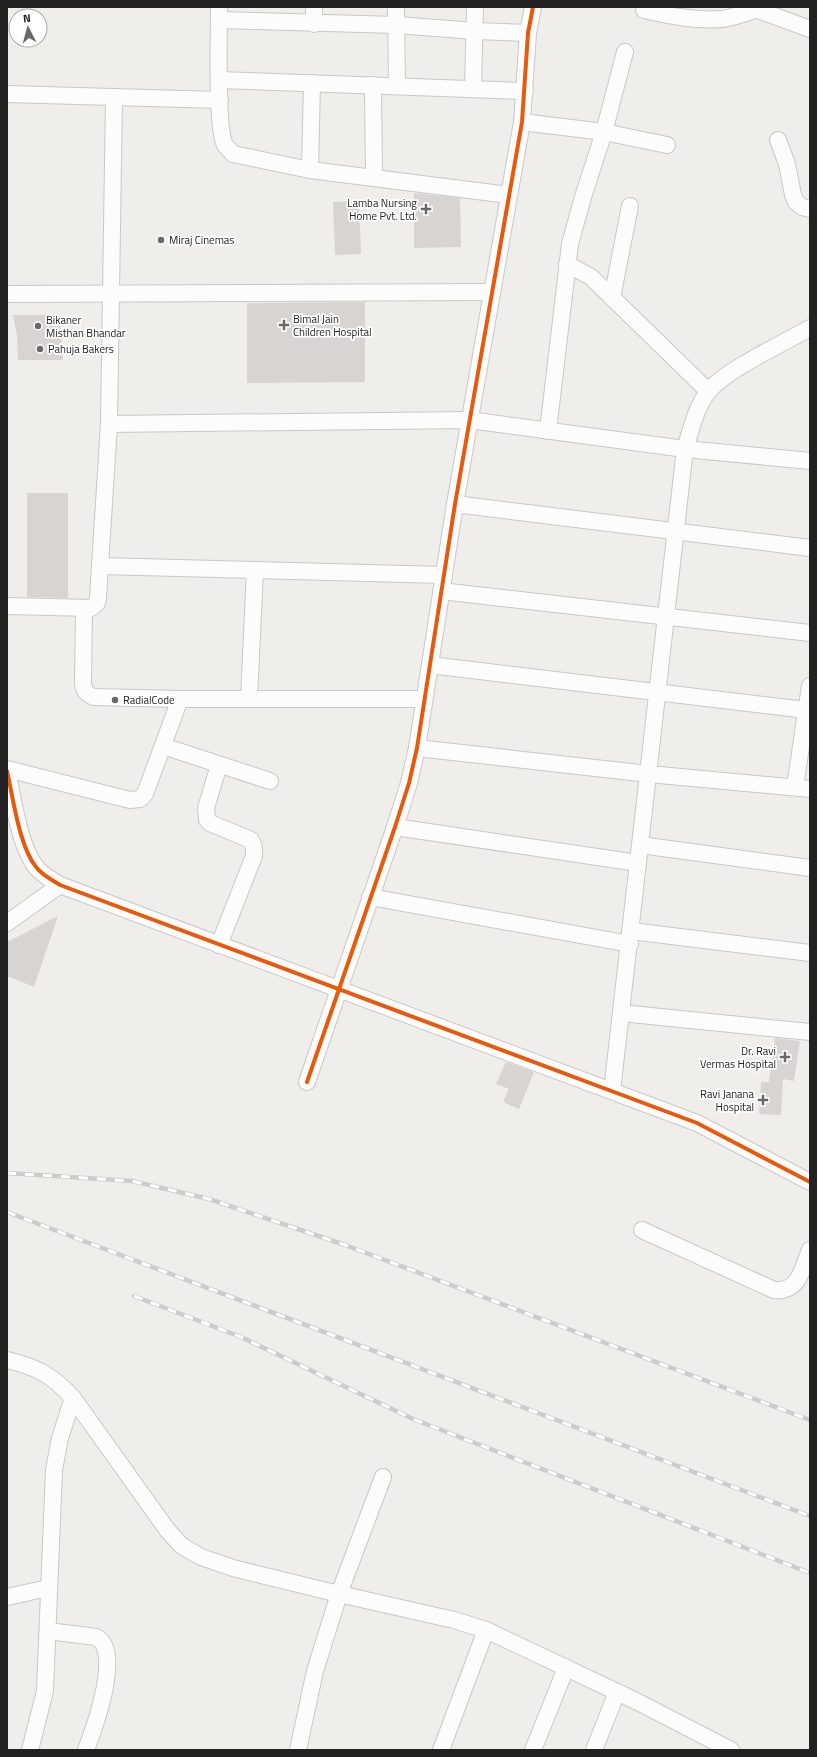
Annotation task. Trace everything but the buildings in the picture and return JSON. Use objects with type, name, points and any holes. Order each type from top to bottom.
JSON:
[{"type":"street","points":[[314,7],[314,24]]},
{"type":"street","points":[[396,7],[397,86]]},
{"type":"street","points":[[473,89],[475,7]]},
{"type":"street","points":[[307,1082],[395,827],[409,783],[417,748],[469,420],[522,122],[528,33],[533,7]]},
{"type":"street","points":[[644,10],[677,17],[724,19],[753,9],[785,18],[810,29]]},
{"type":"street","points":[[509,195],[310,170],[233,154],[225,144],[222,132],[219,80],[219,14],[314,24],[397,25],[475,31],[528,33]]},
{"type":"street","points":[[548,431],[567,264],[582,196],[604,132],[625,52]]},
{"type":"street","points":[[219,80],[525,91]]},
{"type":"street","points":[[310,170],[312,83]]},
{"type":"street","points":[[373,86],[374,178]]},
{"type":"street","points":[[7,94],[220,100]]},
{"type":"street","points":[[7,606],[84,608],[94,607],[97,603],[109,424],[114,97]]},
{"type":"street","points":[[522,122],[604,132],[667,145]]},
{"type":"street","points":[[778,140],[787,164],[793,195],[796,202],[802,207],[810,209]]},
{"type":"street","points":[[612,298],[630,206]]},
{"type":"street","points":[[567,264],[591,277],[708,391]]},
{"type":"street","points":[[7,294],[492,292]]},
{"type":"street","points":[[612,1091],[649,774],[656,693],[685,449],[700,407],[708,391],[733,371],[810,328]]},
{"type":"street","points":[[109,424],[469,420],[685,449],[810,461]]},
{"type":"street","points":[[455,504],[810,548]]},
{"type":"street","points":[[100,566],[444,575]]},
{"type":"street","points":[[249,699],[255,570]]},
{"type":"street","points":[[441,591],[810,633]]},
{"type":"street","points":[[84,608],[83,683],[84,689],[88,695],[94,697],[180,699],[424,699]]},
{"type":"street","points":[[430,665],[806,710]]},
{"type":"street","points":[[417,748],[649,774],[803,788],[806,710],[810,686]]},
{"type":"street","points":[[180,699],[145,794],[136,800],[7,770],[23,841],[28,855],[36,868],[60,886],[339,988],[697,1123],[810,1182]]},
{"type":"street","points":[[163,746],[270,781]]},
{"type":"street","points":[[219,764],[206,808],[206,820],[251,840],[254,847],[254,856],[220,945]]},
{"type":"street","points":[[395,827],[638,863]]},
{"type":"street","points":[[640,845],[810,868]]},
{"type":"street","points":[[7,923],[60,886]]},
{"type":"street","points":[[370,897],[630,937],[810,953]]},
{"type":"street","points":[[621,1013],[810,1032]]},
{"type":"street","points":[[642,1230],[774,1290],[783,1291],[790,1288],[796,1281],[810,1250]]},
{"type":"street","points":[[7,1360],[43,1371],[58,1382],[73,1398],[168,1531],[182,1546],[201,1557],[233,1568],[454,1620],[486,1630],[617,1692],[731,1750]]},
{"type":"street","points":[[30,1750],[46,1692],[48,1588],[54,1470],[60,1438],[73,1398]]},
{"type":"street","points":[[298,1750],[314,1671],[339,1594],[383,1477]]},
{"type":"street","points":[[7,1597],[48,1588]]},
{"type":"street","points":[[441,1750],[486,1630]]},
{"type":"street","points":[[48,1631],[96,1637],[101,1639],[105,1647],[107,1665],[104,1694],[86,1750]]},
{"type":"street","points":[[533,1750],[566,1668]]},
{"type":"street","points":[[594,1750],[617,1692]]},
{"type":"railway","points":[[7,1173],[132,1181],[209,1199],[345,1245],[810,1420]]},
{"type":"railway","points":[[7,1212],[810,1516]]},
{"type":"railway","points":[[134,1296],[241,1337],[413,1419],[810,1573]]},
{"type":"cycle path","points":[[307,1082],[395,827],[409,783],[417,748],[455,504],[522,122],[528,33],[533,7]]},
{"type":"cycle path","points":[[7,771],[17,821],[30,858],[41,872],[60,885],[697,1123],[810,1182]]},
{"type":"place","name":"Lamba Nursing Home Pvt. Ltd.","points":[[426,209]]},
{"type":"place","name":"Miraj Cinemas","points":[[161,240]]},
{"type":"place","name":"Bimal Jain Children Hospital","points":[[284,325]]},
{"type":"place","name":"Bikaner Misthan Bhandar","points":[[38,326]]},
{"type":"place","name":"Pahuja Bakers","points":[[40,349]]},
{"type":"place","name":"RadialCode","points":[[115,700]]},
{"type":"place","name":"Dr. Ravi Vermas Hospital","points":[[785,1057]]},
{"type":"place","name":"Ravi Janana Hospital","points":[[763,1100]]}]
